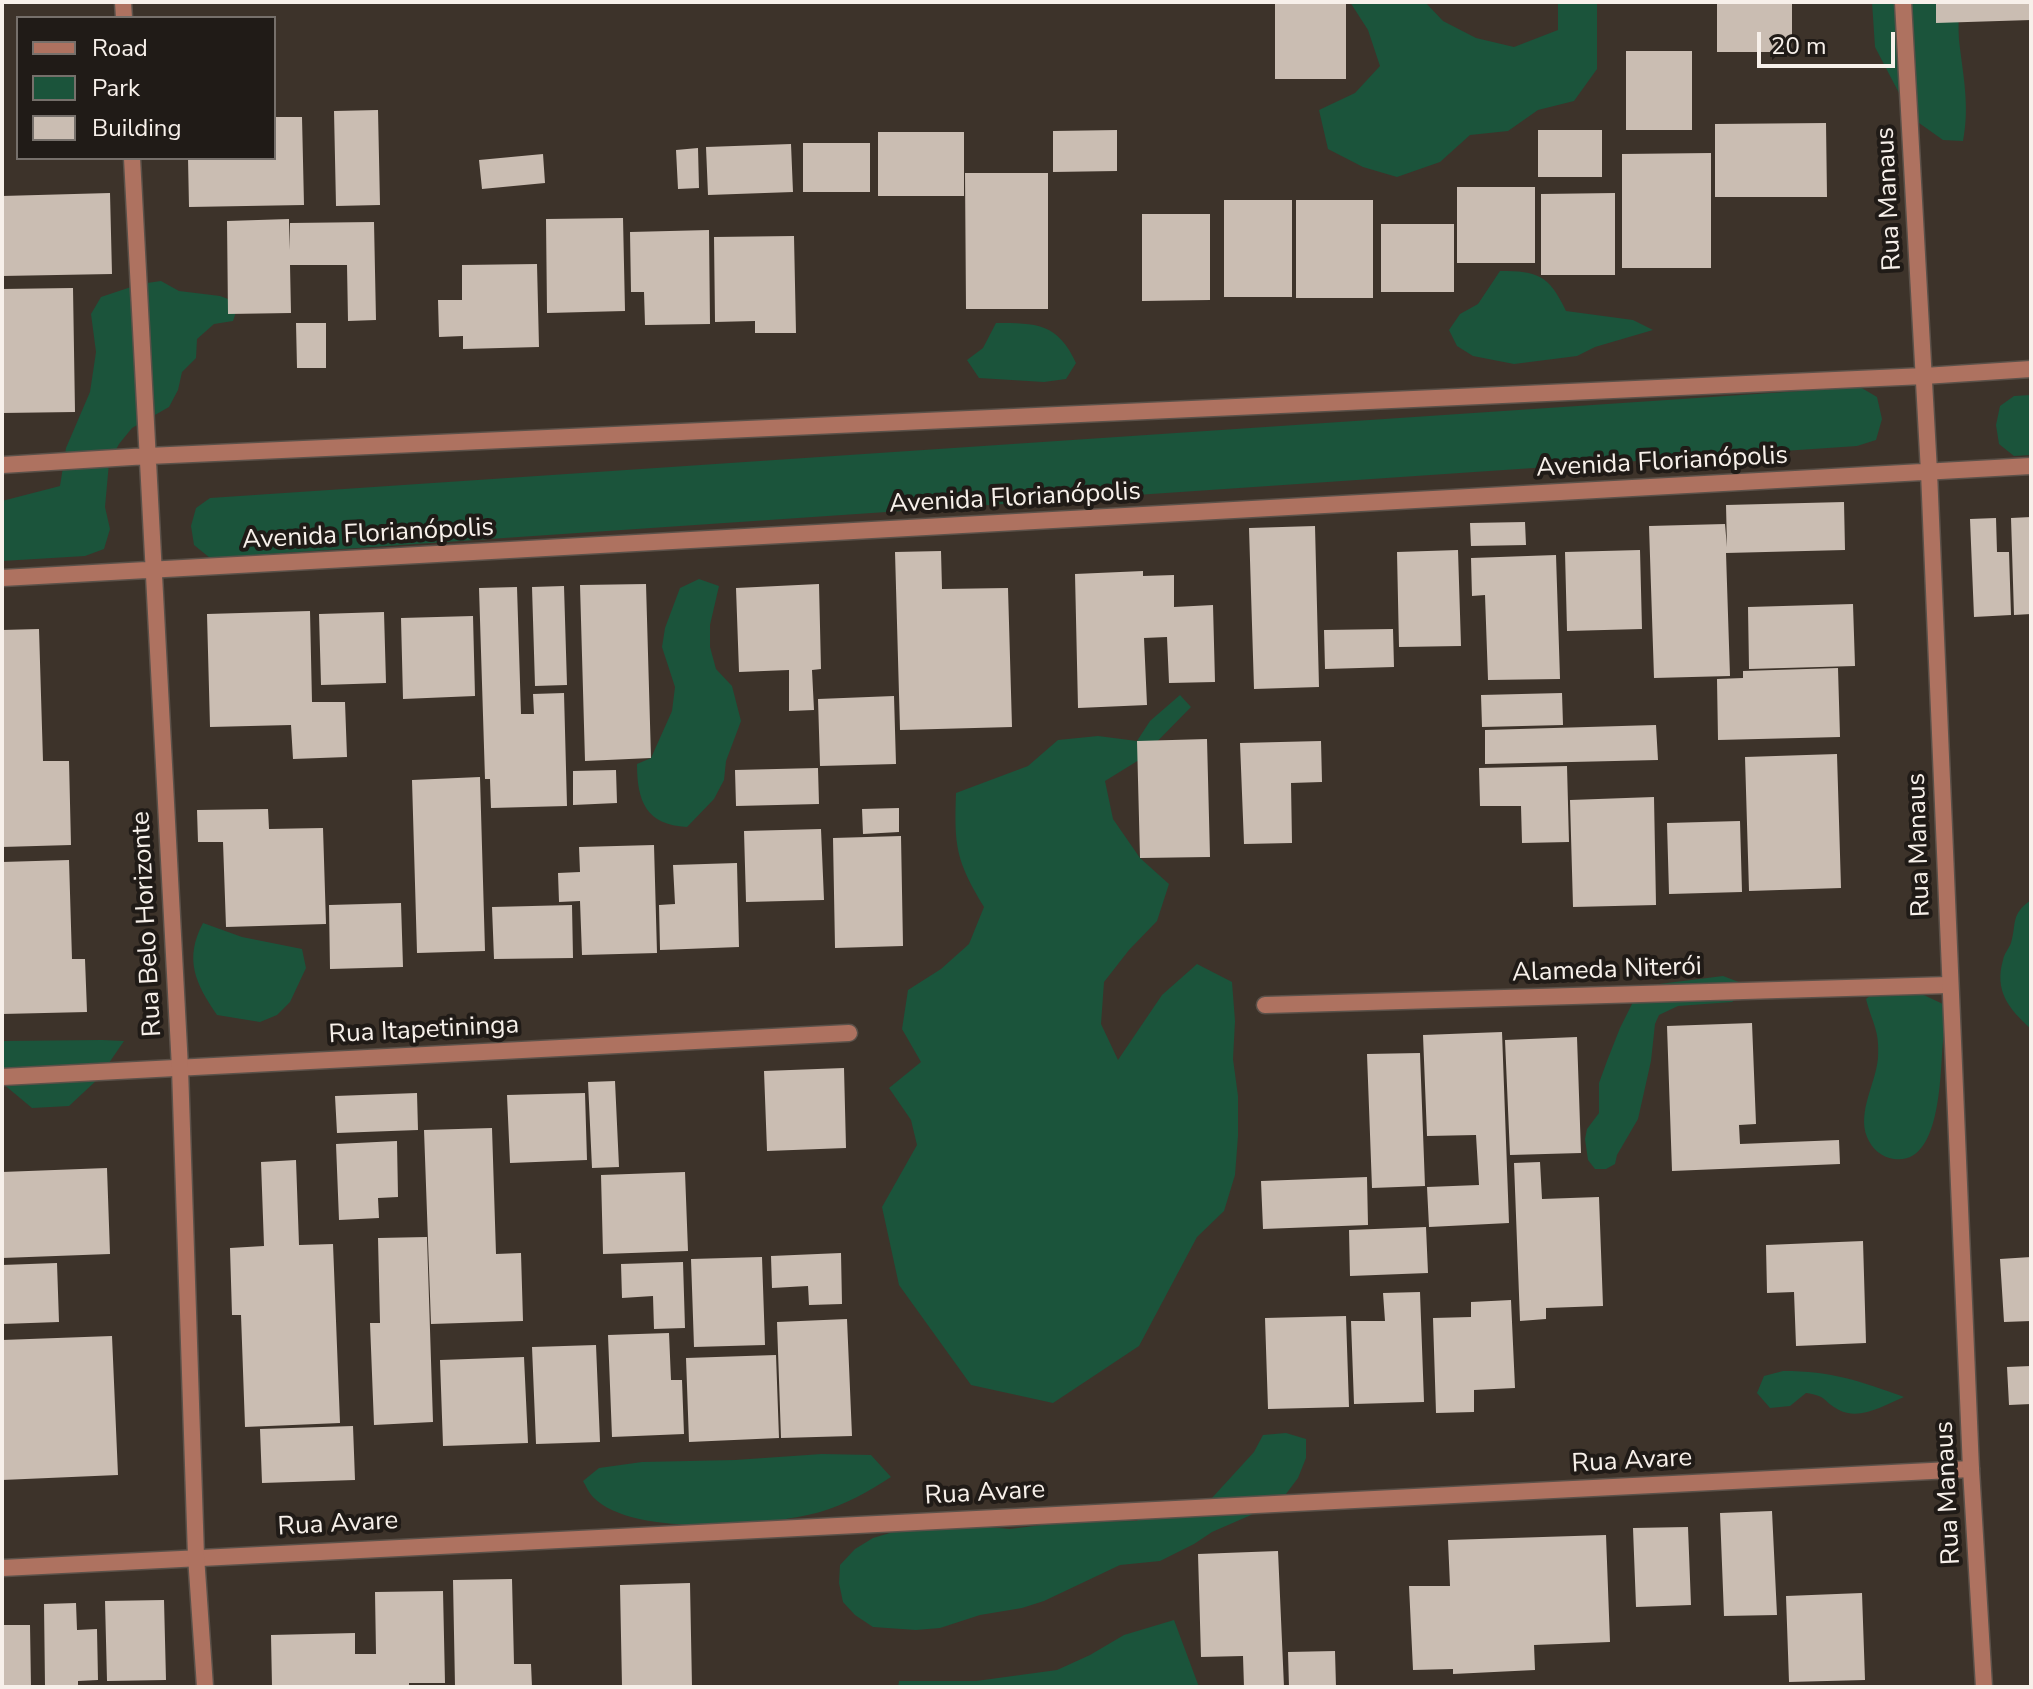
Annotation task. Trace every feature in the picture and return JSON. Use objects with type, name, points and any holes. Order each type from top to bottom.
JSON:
[{"type":"street","name":"Rua Manaus","points":[[1903,2],[1929,472],[1949,985],[1984,1687]]},
{"type":"street","name":"Rua Belo Horizonte","points":[[132,160],[180,1068],[196,1556],[205,1687]]},
{"type":"street","points":[[2,465],[2031,369]]},
{"type":"street","name":"Avenida Florianópolis","points":[[2,578],[2031,466]]},
{"type":"street","name":"Alameda Niterói","points":[[1265,1005],[1949,985]]},
{"type":"street","name":"Rua Itapetininga","points":[[2,1077],[849,1033]]},
{"type":"street","name":"Rua Avare","points":[[2,1568],[1971,1469]]},
{"type":"green space","points":[[1350,2],[1425,2],[1443,21],[1476,38],[1514,47],[1558,30],[1558,2],[1597,2],[1597,69],[1574,101],[1538,110],[1508,131],[1470,135],[1440,162],[1397,177],[1363,167],[1328,149],[1319,110],[1355,93],[1380,66],[1368,30]]},
{"type":"green space","points":[[1872,2],[1959,2],[1959,40],[1966,103],[1963,141],[1943,140],[1912,118],[1875,47]]},
{"type":"green space","points":[[1500,271],[1524,272],[1541,278],[1554,290],[1566,311],[1633,320],[1653,330],[1595,347],[1577,356],[1514,364],[1473,356],[1457,346],[1449,330],[1460,314],[1478,304]]},
{"type":"green space","points":[[161,281],[179,291],[220,296],[239,303],[233,321],[214,324],[197,339],[196,358],[182,372],[178,390],[169,407],[132,428],[119,444],[109,463],[105,507],[110,529],[104,549],[85,556],[2,561],[2,501],[60,486],[66,448],[90,392],[96,352],[91,314],[101,297],[140,284]]},
{"type":"green space","points":[[996,323],[1034,325],[1062,340],[1076,363],[1066,379],[1044,382],[979,378],[967,360],[983,348]]},
{"type":"green space","points":[[1860,387],[1877,397],[1882,419],[1876,440],[1857,446],[210,558],[194,545],[191,526],[196,508],[210,498]]},
{"type":"green space","points":[[2031,395],[2031,455],[2014,456],[1999,444],[1996,425],[2000,406],[2014,396]]},
{"type":"green space","points":[[699,579],[719,586],[710,625],[710,647],[716,669],[732,686],[741,721],[726,761],[724,780],[714,799],[687,827],[662,822],[647,809],[639,789],[637,764],[651,758],[672,711],[675,687],[662,647],[665,628],[680,588]]},
{"type":"green space","points":[[1180,695],[1191,707],[1139,760],[1105,781],[1113,819],[1140,858],[1169,884],[1157,921],[1104,982],[1101,1024],[1118,1060],[1162,995],[1197,964],[1232,982],[1235,1021],[1233,1059],[1238,1096],[1235,1175],[1224,1211],[1197,1237],[1139,1346],[1053,1403],[971,1385],[899,1285],[882,1207],[917,1145],[911,1120],[889,1088],[921,1062],[902,1029],[908,990],[941,969],[969,944],[984,907],[959,853],[956,793],[1028,766],[1058,740],[1098,736],[1137,741],[1150,721]]},
{"type":"green space","points":[[2031,900],[2031,1029],[2010,1007],[2000,981],[2015,920]]},
{"type":"green space","points":[[203,923],[242,937],[302,949],[306,968],[290,1002],[277,1015],[260,1022],[217,1015],[198,981],[193,959]]},
{"type":"green space","points":[[1723,976],[1744,984],[1741,995],[1732,1002],[1678,1006],[1659,1015],[1638,1119],[1615,1164],[1606,1169],[1595,1169],[1588,1160],[1587,1129],[1599,1113],[1599,1083],[1633,1002],[1649,988],[1659,984]]},
{"type":"green space","points":[[1911,989],[1945,1005],[1939,1093],[1930,1133],[1921,1148],[1910,1157],[1894,1159],[1874,1149],[1865,1127],[1864,1118],[1877,1068],[1878,1048],[1877,1033],[1866,999],[1877,990]]},
{"type":"green space","points":[[2,1041],[124,1041],[98,1079],[69,1106],[32,1108],[2,1083]]},
{"type":"green space","points":[[1783,1371],[1845,1378],[1904,1397],[1872,1411],[1855,1414],[1839,1410],[1822,1397],[1806,1393],[1790,1406],[1770,1408],[1757,1393],[1764,1376]]},
{"type":"green space","points":[[1286,1433],[1306,1439],[1306,1458],[1298,1478],[1286,1494],[1160,1561],[1120,1565],[1044,1601],[980,1615],[940,1628],[873,1627],[843,1602],[839,1583],[840,1565],[855,1549],[873,1538],[910,1527],[1010,1529],[1065,1522],[1136,1521],[1153,1514],[1194,1512],[1211,1499],[1254,1452],[1263,1435]]},
{"type":"green space","points":[[822,1454],[871,1455],[891,1477],[839,1506],[820,1512],[768,1521],[702,1525],[638,1519],[612,1510],[593,1497],[583,1481],[599,1468],[642,1462]]},
{"type":"green space","points":[[1174,1620],[1199,1687],[898,1687],[899,1681],[976,1681],[1057,1670],[1124,1635]]},
{"type":"building","points":[[1275,2],[1346,2],[1346,79],[1275,79]]},
{"type":"building","points":[[1717,2],[1792,2],[1792,52],[1717,52]]},
{"type":"building","points":[[1936,2],[2031,2],[2031,20],[1936,23]]},
{"type":"building","points":[[1626,51],[1692,51],[1692,130],[1626,130]]},
{"type":"building","points":[[378,110],[380,205],[336,206],[334,111]]},
{"type":"building","points":[[276,117],[302,117],[304,205],[189,207],[188,160],[276,160]]},
{"type":"building","points":[[1826,123],[1827,197],[1715,197],[1715,124]]},
{"type":"building","points":[[1117,130],[1117,171],[1053,172],[1053,131]]},
{"type":"building","points":[[1538,130],[1602,130],[1602,177],[1538,177]]},
{"type":"building","points":[[878,132],[964,132],[964,196],[878,196]]},
{"type":"building","points":[[803,143],[870,143],[870,192],[803,192]]},
{"type":"building","points":[[791,144],[793,192],[708,195],[706,147]]},
{"type":"building","points":[[698,148],[699,188],[678,189],[676,150]]},
{"type":"building","points":[[1711,153],[1711,268],[1622,268],[1622,154]]},
{"type":"building","points":[[543,154],[545,183],[482,189],[479,160]]},
{"type":"building","points":[[965,173],[1048,173],[1048,309],[966,309]]},
{"type":"building","points":[[1457,187],[1535,187],[1535,263],[1457,263]]},
{"type":"building","points":[[110,193],[112,274],[2,276],[2,196]]},
{"type":"building","points":[[1615,193],[1615,275],[1541,275],[1541,194]]},
{"type":"building","points":[[1224,200],[1292,200],[1292,297],[1224,297]]},
{"type":"building","points":[[1296,200],[1373,200],[1373,298],[1296,298]]},
{"type":"building","points":[[1142,214],[1210,214],[1210,300],[1142,301]]},
{"type":"building","points":[[623,218],[625,311],[547,313],[546,219]]},
{"type":"building","points":[[289,219],[289,250],[290,223],[374,222],[376,320],[348,321],[347,265],[290,265],[291,313],[228,314],[227,221]]},
{"type":"building","points":[[1381,224],[1454,224],[1454,292],[1381,292]]},
{"type":"building","points":[[709,230],[710,324],[645,325],[644,292],[631,292],[630,232]]},
{"type":"building","points":[[794,236],[796,333],[755,333],[755,321],[715,322],[714,237]]},
{"type":"building","points":[[537,264],[539,347],[463,349],[463,336],[439,337],[438,300],[462,300],[462,265]]},
{"type":"building","points":[[73,288],[75,412],[2,413],[2,289]]},
{"type":"building","points":[[296,323],[326,323],[326,368],[297,368]]},
{"type":"building","points":[[1844,502],[1845,550],[1726,553],[1730,676],[1654,678],[1649,526],[1725,524],[1727,547],[1726,505]]},
{"type":"building","points":[[2031,517],[2031,614],[2014,615],[2011,518]]},
{"type":"building","points":[[1996,518],[1997,552],[2009,552],[2011,615],[1974,617],[1970,519]]},
{"type":"building","points":[[1525,522],[1526,545],[1471,546],[1470,523]]},
{"type":"building","points":[[1315,526],[1319,687],[1254,689],[1249,528]]},
{"type":"building","points":[[1458,550],[1461,646],[1399,647],[1397,552]]},
{"type":"building","points":[[1640,550],[1642,629],[1567,631],[1565,552]]},
{"type":"building","points":[[941,551],[942,589],[1008,588],[1012,727],[900,730],[895,552]]},
{"type":"building","points":[[1556,555],[1560,679],[1488,680],[1485,595],[1472,596],[1471,558]]},
{"type":"building","points":[[1143,571],[1143,576],[1174,575],[1174,607],[1213,605],[1215,682],[1169,683],[1167,637],[1144,638],[1147,705],[1078,708],[1075,574]]},
{"type":"building","points":[[646,584],[651,758],[585,761],[580,585]]},
{"type":"building","points":[[819,584],[821,669],[812,670],[814,710],[789,711],[789,670],[739,672],[736,588]]},
{"type":"building","points":[[564,586],[567,685],[535,686],[532,587]]},
{"type":"building","points":[[517,587],[521,714],[534,714],[533,694],[564,693],[567,806],[491,808],[490,779],[485,779],[479,588]]},
{"type":"building","points":[[1853,604],[1855,666],[1749,669],[1748,607]]},
{"type":"building","points":[[310,611],[312,702],[345,702],[347,757],[293,759],[291,725],[210,727],[207,614]]},
{"type":"building","points":[[384,612],[386,683],[321,685],[319,614]]},
{"type":"building","points":[[473,616],[475,696],[403,699],[401,618]]},
{"type":"building","points":[[39,629],[43,761],[69,761],[71,845],[2,847],[2,630]]},
{"type":"building","points":[[1393,629],[1394,667],[1325,669],[1324,630]]},
{"type":"building","points":[[1838,668],[1840,737],[1718,740],[1717,679],[1743,678],[1743,671]]},
{"type":"building","points":[[1562,693],[1563,725],[1482,727],[1481,695]]},
{"type":"building","points":[[894,696],[896,764],[820,766],[818,699]]},
{"type":"building","points":[[1656,725],[1658,760],[1485,764],[1485,730]]},
{"type":"building","points":[[1207,739],[1210,857],[1140,858],[1137,741]]},
{"type":"building","points":[[1321,741],[1322,782],[1291,783],[1292,843],[1244,844],[1240,743]]},
{"type":"building","points":[[1837,754],[1841,888],[1749,891],[1745,757]]},
{"type":"building","points":[[1567,766],[1569,842],[1522,843],[1521,806],[1480,806],[1479,768]]},
{"type":"building","points":[[818,768],[819,804],[736,806],[735,770]]},
{"type":"building","points":[[616,770],[617,803],[573,805],[573,771]]},
{"type":"building","points":[[480,777],[485,951],[417,953],[412,780]]},
{"type":"building","points":[[1654,797],[1656,905],[1573,907],[1570,800]]},
{"type":"building","points":[[899,808],[899,832],[863,834],[862,809]]},
{"type":"building","points":[[268,809],[269,829],[323,828],[326,924],[226,927],[223,842],[198,842],[197,810]]},
{"type":"building","points":[[1740,821],[1742,892],[1669,894],[1667,823]]},
{"type":"building","points":[[821,829],[824,900],[746,902],[744,831]]},
{"type":"building","points":[[901,836],[903,946],[835,948],[833,838]]},
{"type":"building","points":[[654,845],[657,953],[582,955],[580,901],[559,902],[558,873],[580,872],[579,847]]},
{"type":"building","points":[[69,860],[72,959],[85,959],[87,1012],[2,1014],[2,862]]},
{"type":"building","points":[[737,863],[739,947],[660,950],[659,905],[675,904],[673,865]]},
{"type":"building","points":[[401,903],[403,967],[330,969],[329,905]]},
{"type":"building","points":[[572,905],[573,958],[494,959],[492,907]]},
{"type":"building","points":[[1752,1023],[1756,1124],[1739,1125],[1740,1144],[1839,1140],[1840,1164],[1672,1171],[1667,1026]]},
{"type":"building","points":[[1502,1032],[1509,1223],[1429,1227],[1427,1187],[1479,1185],[1476,1135],[1427,1136],[1423,1035]]},
{"type":"building","points":[[1577,1037],[1581,1153],[1510,1155],[1505,1040]]},
{"type":"building","points":[[1420,1053],[1425,1186],[1372,1188],[1367,1054]]},
{"type":"building","points":[[844,1068],[846,1148],[767,1151],[764,1071]]},
{"type":"building","points":[[615,1081],[619,1167],[592,1168],[588,1082]]},
{"type":"building","points":[[417,1093],[418,1130],[337,1133],[335,1096]]},
{"type":"building","points":[[585,1093],[587,1160],[510,1163],[507,1095]]},
{"type":"building","points":[[492,1128],[496,1254],[521,1253],[523,1321],[431,1324],[424,1130]]},
{"type":"building","points":[[397,1141],[398,1197],[378,1198],[379,1218],[339,1220],[336,1144]]},
{"type":"building","points":[[296,1160],[299,1245],[333,1244],[340,1423],[245,1427],[241,1315],[232,1315],[230,1248],[264,1246],[261,1162]]},
{"type":"building","points":[[1540,1162],[1542,1199],[1599,1197],[1603,1306],[1546,1308],[1546,1319],[1520,1321],[1514,1163]]},
{"type":"building","points":[[107,1168],[110,1254],[2,1258],[2,1172]]},
{"type":"building","points":[[685,1172],[688,1251],[603,1254],[601,1175]]},
{"type":"building","points":[[1367,1177],[1368,1225],[1263,1229],[1261,1181]]},
{"type":"building","points":[[1426,1227],[1428,1273],[1350,1276],[1349,1230]]},
{"type":"building","points":[[427,1237],[433,1422],[374,1425],[370,1323],[380,1323],[378,1238]]},
{"type":"building","points":[[1863,1241],[1866,1343],[1796,1346],[1794,1292],[1767,1293],[1766,1245]]},
{"type":"building","points":[[841,1253],[842,1304],[809,1305],[808,1286],[772,1288],[771,1256]]},
{"type":"building","points":[[762,1257],[765,1345],[694,1347],[691,1259]]},
{"type":"building","points":[[2031,1257],[2031,1321],[2004,1322],[2000,1259]]},
{"type":"building","points":[[683,1262],[685,1328],[654,1329],[653,1296],[622,1298],[621,1264]]},
{"type":"building","points":[[57,1263],[59,1322],[2,1324],[2,1265]]},
{"type":"building","points":[[1420,1292],[1424,1402],[1354,1404],[1351,1321],[1385,1321],[1383,1293]]},
{"type":"building","points":[[1511,1300],[1515,1388],[1474,1390],[1474,1412],[1436,1413],[1433,1318],[1471,1317],[1471,1302]]},
{"type":"building","points":[[1346,1316],[1349,1407],[1268,1409],[1265,1318]]},
{"type":"building","points":[[847,1319],[852,1436],[781,1438],[777,1322]]},
{"type":"building","points":[[669,1333],[671,1380],[682,1380],[684,1434],[612,1437],[608,1335]]},
{"type":"building","points":[[112,1336],[118,1475],[2,1480],[2,1340]]},
{"type":"building","points":[[596,1345],[600,1442],[536,1444],[532,1347]]},
{"type":"building","points":[[776,1355],[779,1438],[689,1442],[686,1358]]},
{"type":"building","points":[[524,1357],[528,1443],[443,1446],[440,1360]]},
{"type":"building","points":[[2031,1366],[2031,1404],[2009,1405],[2007,1367]]},
{"type":"building","points":[[353,1426],[355,1480],[262,1483],[260,1429]]},
{"type":"building","points":[[1772,1511],[1777,1615],[1724,1616],[1720,1513]]},
{"type":"building","points":[[1688,1527],[1691,1605],[1636,1607],[1633,1528]]},
{"type":"building","points":[[1606,1535],[1610,1642],[1534,1645],[1535,1670],[1453,1674],[1453,1669],[1413,1670],[1409,1586],[1450,1586],[1448,1540]]},
{"type":"building","points":[[1278,1551],[1284,1687],[1244,1687],[1243,1656],[1201,1657],[1198,1554]]},
{"type":"building","points":[[512,1579],[514,1664],[531,1664],[532,1687],[455,1687],[453,1580]]},
{"type":"building","points":[[690,1583],[692,1687],[622,1687],[620,1585]]},
{"type":"building","points":[[443,1591],[445,1683],[409,1683],[409,1687],[272,1687],[271,1635],[355,1633],[355,1654],[376,1654],[375,1592]]},
{"type":"building","points":[[1862,1593],[1865,1680],[1789,1682],[1786,1596]]},
{"type":"building","points":[[164,1600],[166,1680],[107,1681],[105,1601]]},
{"type":"building","points":[[76,1603],[77,1630],[97,1629],[98,1680],[78,1681],[78,1687],[45,1687],[44,1604]]},
{"type":"building","points":[[2,1625],[30,1625],[31,1687],[2,1687]]},
{"type":"building","points":[[1335,1651],[1336,1687],[1289,1687],[1288,1652]]}]
